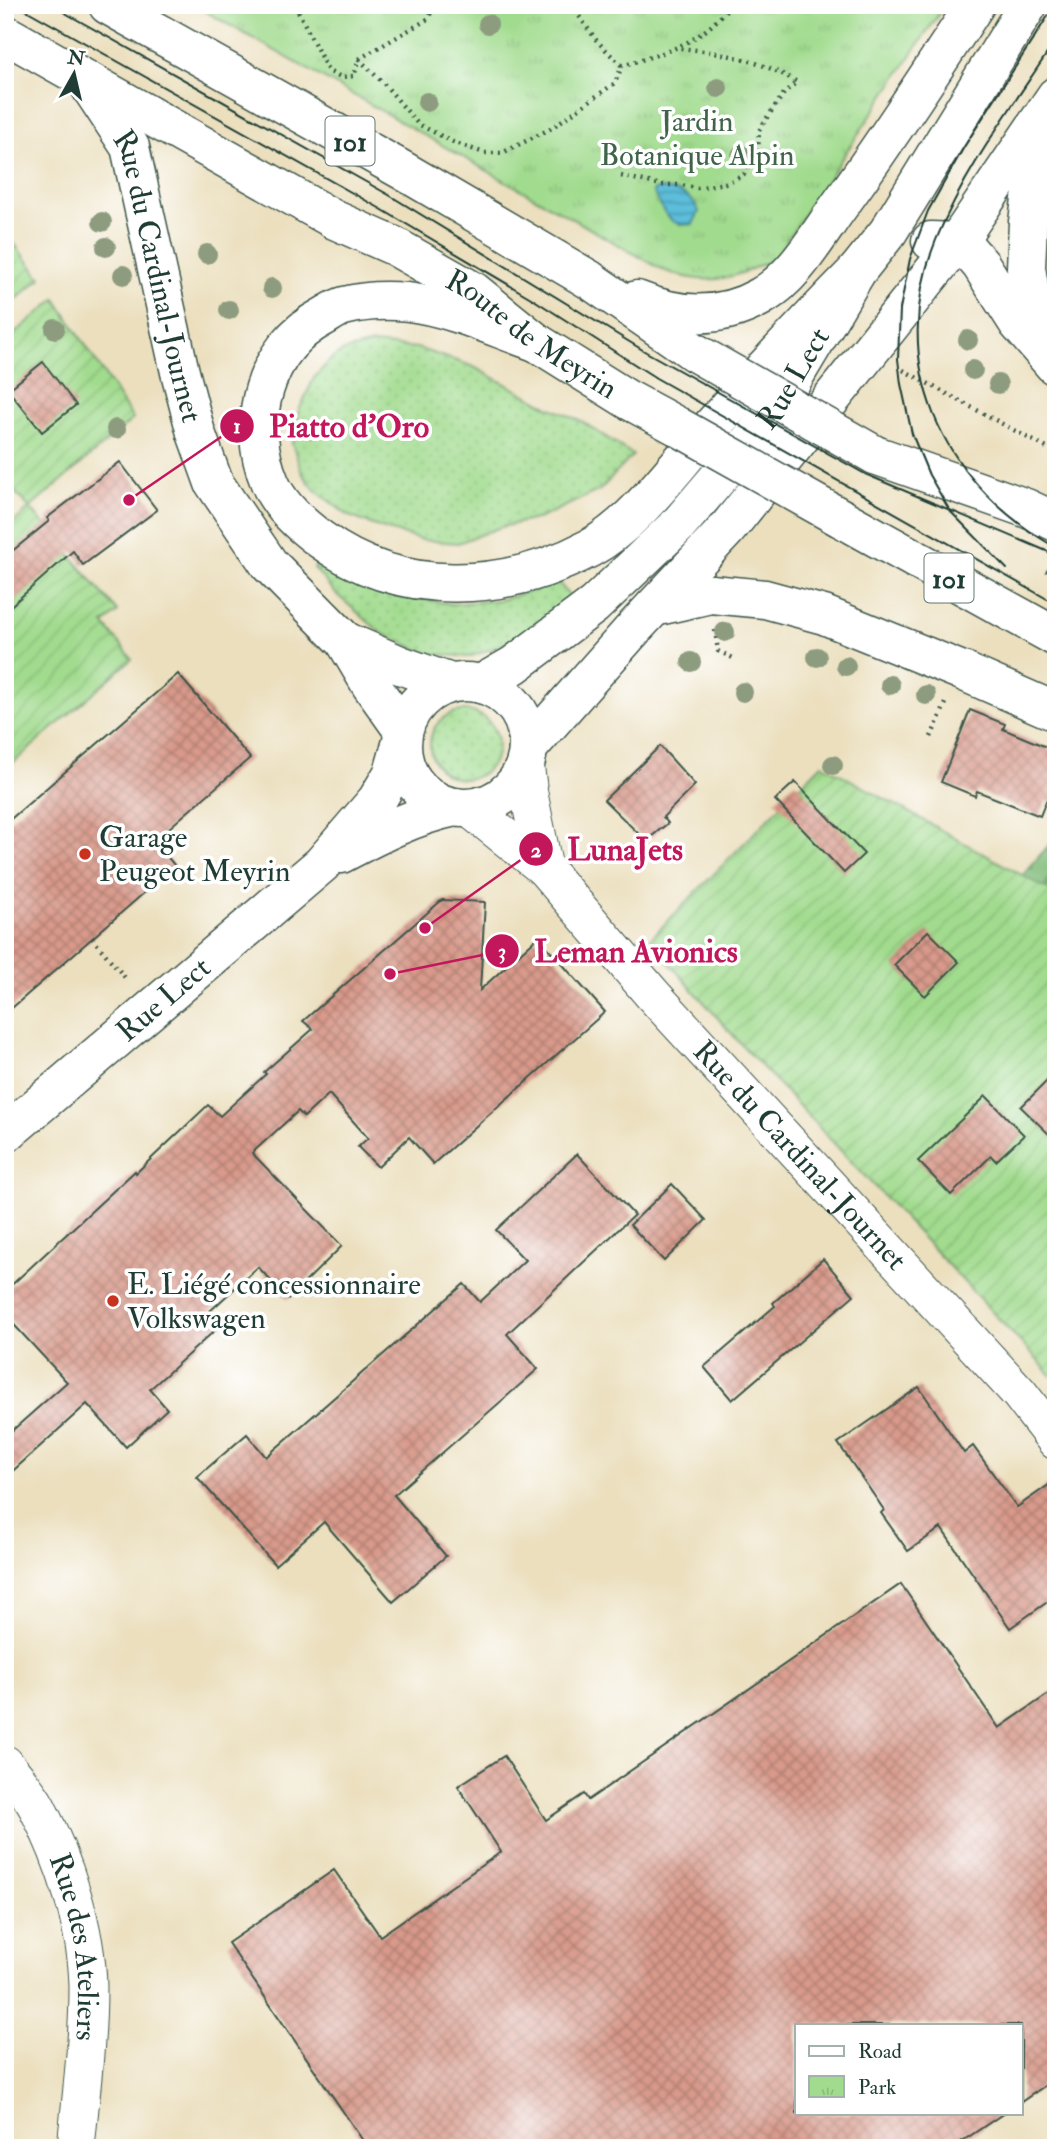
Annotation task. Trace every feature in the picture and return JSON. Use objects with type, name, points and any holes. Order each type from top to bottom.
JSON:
[{"type":"main road","name":"101","points":[[108,5],[402,170],[590,280],[694,352],[875,455],[1026,508],[1056,522]]},
{"type":"main road","points":[[590,280],[654,307],[683,314],[731,310],[760,297],[780,283],[801,259],[880,150],[975,5]]},
{"type":"main road","name":"Rue Lect","points":[[466,684],[514,665],[594,605],[679,524],[770,417],[857,271],[888,232],[1028,5]]},
{"type":"main road","name":"Route de Meyrin","points":[[5,34],[335,220],[394,246],[473,291],[536,342],[627,398],[1056,637]]},
{"type":"main road","name":"Rue du Cardinal-Journet","points":[[86,81],[130,147],[180,372],[196,433],[214,484],[269,564],[345,641],[402,737]]},
{"type":"main road","name":"Rue Lect","points":[[526,756],[654,607],[727,529],[957,242],[1056,96]]},
{"type":"main road","points":[[1055,367],[1033,310],[1026,268],[1034,177],[1056,119]]},
{"type":"main road","points":[[770,417],[853,337],[932,241],[957,242],[981,265],[1018,323],[1055,367]]},
{"type":"main road","points":[[536,342],[441,310],[408,302],[370,302],[342,307],[291,339],[264,387],[258,438],[270,485],[284,505],[307,529],[328,545],[359,562],[405,578],[444,583],[479,583],[519,576],[561,563],[594,546],[638,509],[780,350],[857,271]]},
{"type":"main road","points":[[654,607],[711,594],[765,599],[824,615],[1056,712]]},
{"type":"main road","name":"Rue du Cardinal-Journet","points":[[345,641],[400,665],[466,684]]},
{"type":"main road","points":[[466,684],[501,693],[516,708],[525,727],[526,756],[519,777],[510,789],[484,805],[462,808],[433,800],[416,786],[405,767],[402,737],[410,714],[421,700],[435,689],[466,684]]},
{"type":"main road","name":"Rue Lect","points":[[5,1133],[322,864],[377,800],[393,773],[402,737]]},
{"type":"main road","name":"Rue Lect","points":[[322,864],[397,825],[429,813],[462,808]]},
{"type":"street","name":"Rue du Cardinal-Journet","points":[[526,756],[529,794],[544,868]]},
{"type":"street","name":"Rue du Cardinal-Journet","points":[[462,808],[544,868],[653,995],[1019,1393],[1056,1441]]},
{"type":"street","name":"Rue des Ateliers","points":[[5,1764],[36,1805],[60,1860],[74,1899],[83,1945],[88,1984],[86,2049],[76,2148]]},
{"type":"path","points":[[295,5],[328,71],[341,77],[354,76],[359,59],[428,19],[435,5]]},
{"type":"path","points":[[571,5],[597,41],[622,66]]},
{"type":"path","points":[[359,59],[418,124],[453,142],[484,153],[502,153],[550,130],[615,83],[622,66],[679,47],[705,33],[730,5]]},
{"type":"path","points":[[621,176],[662,186],[697,188],[736,179],[744,174],[758,153],[759,131],[766,119],[785,92],[797,82],[774,68],[731,54],[679,47]]},
{"type":"path","points":[[891,364],[1056,453]]},
{"type":"path","points":[[1046,570],[1056,576]]},
{"type":"path","points":[[713,623],[719,651],[733,658]]},
{"type":"path","points":[[931,737],[951,691]]},
{"type":"path","points":[[92,938],[135,988]]},
{"type":"green space","name":"Jardin Botanique Alpin","points":[[194,5],[945,5],[775,258],[733,276],[708,280],[679,276],[663,270]]},
{"type":"green space","points":[[5,232],[41,278],[5,309]]},
{"type":"green space","points":[[56,299],[133,419],[30,508],[5,482],[5,341]]},
{"type":"green space","points":[[373,344],[417,348],[472,366],[581,421],[633,455],[600,490],[540,518],[501,527],[458,543],[422,540],[349,516],[316,491],[302,473],[292,443],[299,410],[314,378],[331,359],[344,351]]},
{"type":"green space","points":[[30,508],[118,612],[104,624],[132,659],[5,770],[5,530]]},
{"type":"green space","points":[[318,563],[384,593],[452,604],[500,600],[559,583],[571,598],[519,639],[469,657],[426,653],[381,633],[335,593],[314,568]]},
{"type":"green space","points":[[464,711],[477,713],[488,721],[496,732],[496,758],[488,769],[477,777],[464,779],[451,777],[440,769],[432,758],[430,745],[432,732],[440,721],[451,713]]},
{"type":"green space","points":[[822,764],[1056,894],[1056,1380],[739,1042],[649,940]]},
{"type":"green space","points":[[1056,837],[1056,894],[1022,876]]},
{"type":"water","points":[[656,189],[669,190],[688,197],[699,212],[693,224],[678,224],[672,221],[653,192]]},
{"type":"building","points":[[43,362],[76,405],[42,432],[8,390]]},
{"type":"building","points":[[120,462],[157,510],[83,565],[73,551],[5,611],[5,557],[49,521],[47,518]]},
{"type":"building","name":"Garage Peugeot Meyrin","points":[[178,674],[250,758],[154,841],[175,866],[5,1014],[5,824]]},
{"type":"building","points":[[970,710],[1005,724],[1003,729],[1056,751],[1056,804],[1046,801],[1040,816],[977,791],[975,796],[941,782]]},
{"type":"building","points":[[660,746],[695,785],[663,817],[668,823],[646,841],[604,800]]},
{"type":"building","points":[[795,782],[864,854],[844,873],[775,800]]},
{"type":"building","points":[[442,900],[485,902],[480,990],[538,937],[605,1012],[433,1164],[409,1137],[378,1167],[358,1147],[368,1138],[329,1094],[304,1117],[298,1111],[252,1153],[342,1246],[288,1299],[258,1267],[210,1311],[222,1324],[150,1389],[167,1409],[126,1447],[87,1404],[5,1478],[5,1437],[67,1382],[5,1315],[5,1291],[208,1105],[220,1116],[313,1029],[303,1021]]},
{"type":"building","points":[[928,931],[959,962],[925,996],[894,965]]},
{"type":"building","points":[[1056,1072],[1056,1141],[1021,1107]]},
{"type":"building","points":[[986,1096],[1024,1135],[996,1161],[991,1156],[951,1195],[918,1161]]},
{"type":"building","points":[[577,1154],[634,1215],[507,1334],[538,1369],[394,1495],[446,1556],[393,1602],[324,1522],[275,1565],[197,1477],[247,1434],[266,1457],[464,1284],[480,1302],[525,1260],[496,1230]]},
{"type":"building","points":[[672,1184],[706,1220],[664,1261],[630,1225]]},
{"type":"building","points":[[823,1259],[854,1295],[732,1400],[704,1367],[775,1306],[773,1303]]},
{"type":"building","points":[[919,1387],[964,1453],[973,1446],[1017,1507],[1056,1480],[1056,1596],[1010,1628],[941,1528],[908,1551],[881,1513],[884,1510],[838,1443]]},
{"type":"building","points":[[901,1584],[999,1728],[1056,1689],[1056,2078],[1023,2101],[1023,2024],[795,2024],[795,2114],[1003,2114],[952,2148],[368,2148],[228,1943],[334,1870],[380,1936],[501,1852],[458,1786],[504,1756],[546,1820],[584,1794],[588,1800]]},
{"type":"tram line","points":[[17,5],[381,209],[531,298],[656,378],[1056,604]]},
{"type":"tram line","points":[[51,5],[389,195],[646,352],[865,474],[1056,555]]},
{"type":"tram line","points":[[1007,569],[950,511],[929,475],[912,434],[898,359],[900,309],[910,259],[928,211],[964,147],[1055,5]]},
{"type":"tram line","points":[[1050,544],[1012,517],[979,486],[953,452],[933,414],[922,373],[918,330],[922,286],[936,240],[948,214],[991,137],[1056,40]]},
{"type":"place","name":"Piatto d'Oro","points":[[129,500]]},
{"type":"place","name":"Garage Peugeot Meyrin","points":[[85,854]]},
{"type":"place","name":"LunaJets","points":[[425,928]]},
{"type":"place","name":"Leman Avionics","points":[[390,974]]},
{"type":"place","name":"E. Liégé concessionnaire Volkswagen","points":[[113,1301]]}]
